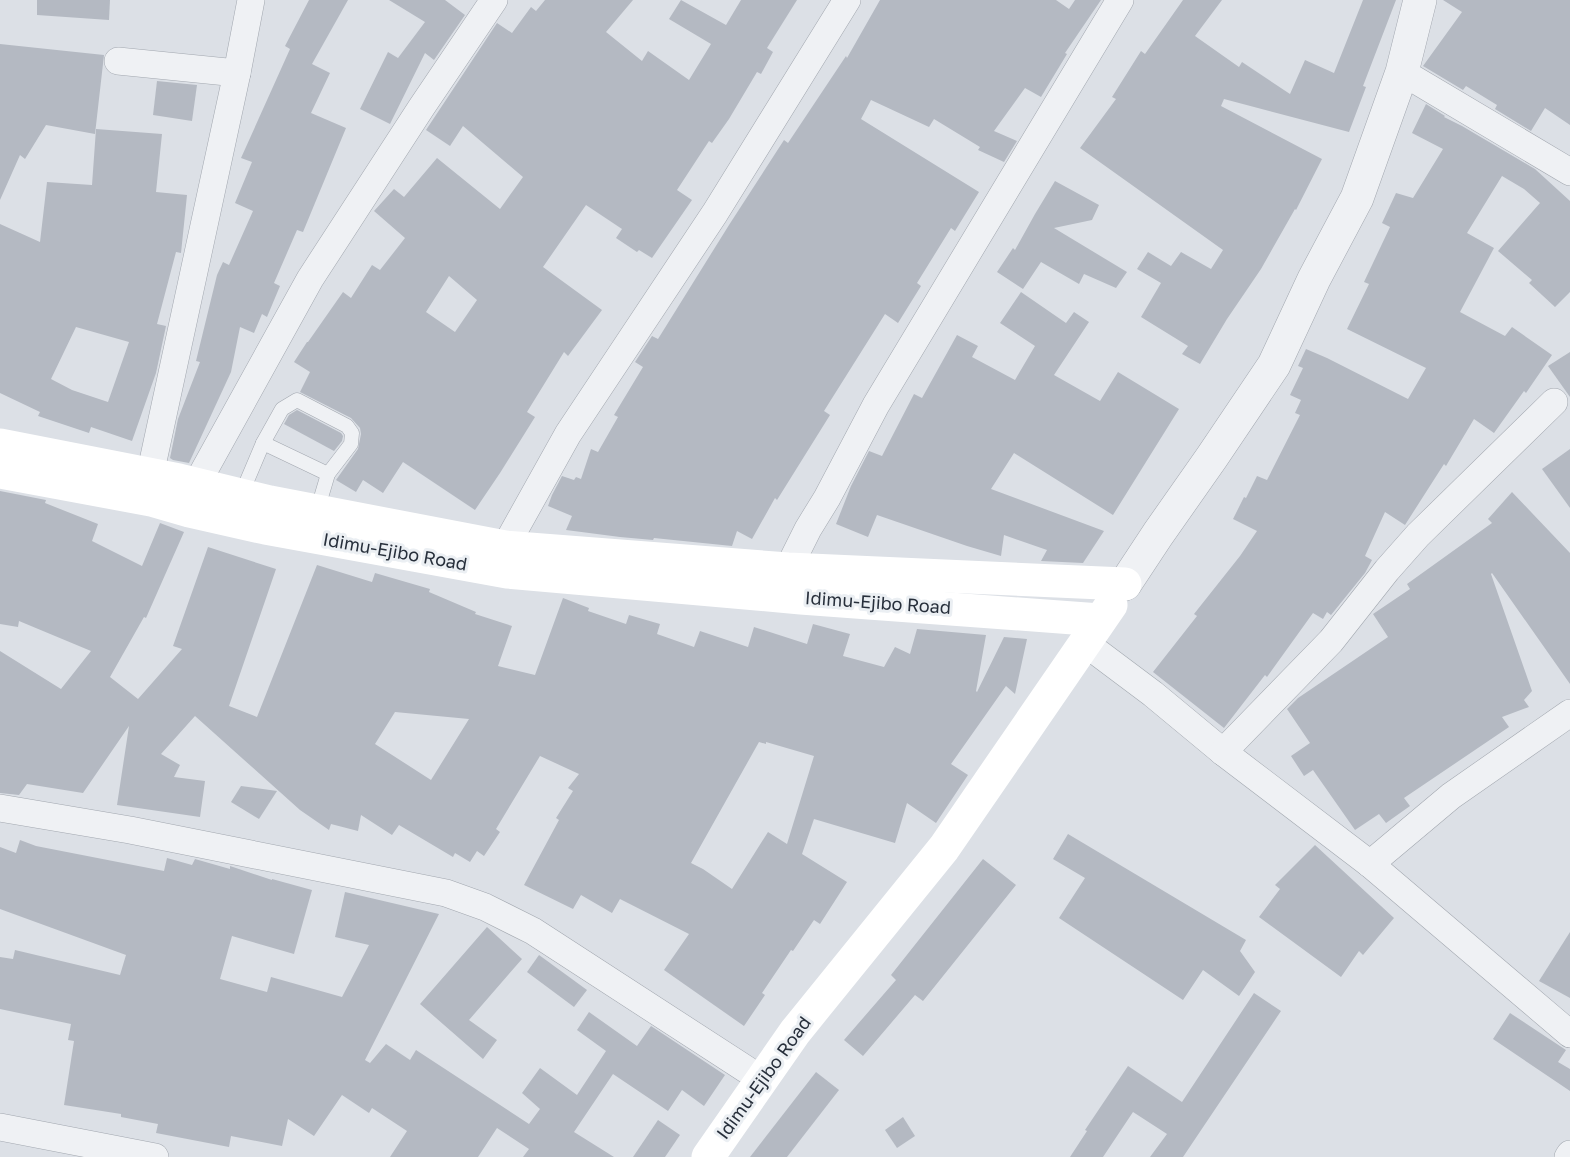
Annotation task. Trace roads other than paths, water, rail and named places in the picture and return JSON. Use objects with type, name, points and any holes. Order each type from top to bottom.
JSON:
[{"type":"main road","name":"Idimu-Ejibo Road","points":[[0,445],[179,480],[259,509],[496,570],[561,564],[788,569],[1125,584]]},
{"type":"main road","name":"Idimu-Ejibo Road","points":[[0,472],[151,500],[189,511],[259,509],[317,511],[505,547],[561,564],[801,598],[1093,631],[944,848],[795,1032],[708,1157]]},
{"type":"main road","points":[[1093,631],[1125,584]]},
{"type":"street","points":[[150,475],[251,0]]},
{"type":"street","points":[[196,485],[310,279],[494,0]]},
{"type":"street","points":[[505,547],[568,434],[715,213],[847,0]]},
{"type":"street","points":[[788,569],[876,405],[1120,0]]},
{"type":"street","points":[[1125,584],[1274,365],[1314,279],[1357,198],[1402,72],[1420,0]]},
{"type":"street","points":[[118,61],[237,73]]},
{"type":"street","points":[[1402,72],[1570,172]]},
{"type":"street","points":[[1223,752],[1331,641],[1418,535],[1554,402]]},
{"type":"street","points":[[1093,631],[1153,694],[1223,752],[1370,864],[1570,1034]]},
{"type":"street","points":[[1370,864],[1450,796],[1570,712]]},
{"type":"street","points":[[0,808],[130,830],[446,893],[485,908],[533,931],[761,1079]]},
{"type":"street","points":[[0,1126],[155,1157]]},
{"type":"lane","points":[[259,509],[263,443],[282,409],[297,400],[347,426],[352,433],[351,444],[328,474],[317,511]]},
{"type":"lane","points":[[263,443],[328,474]]}]
